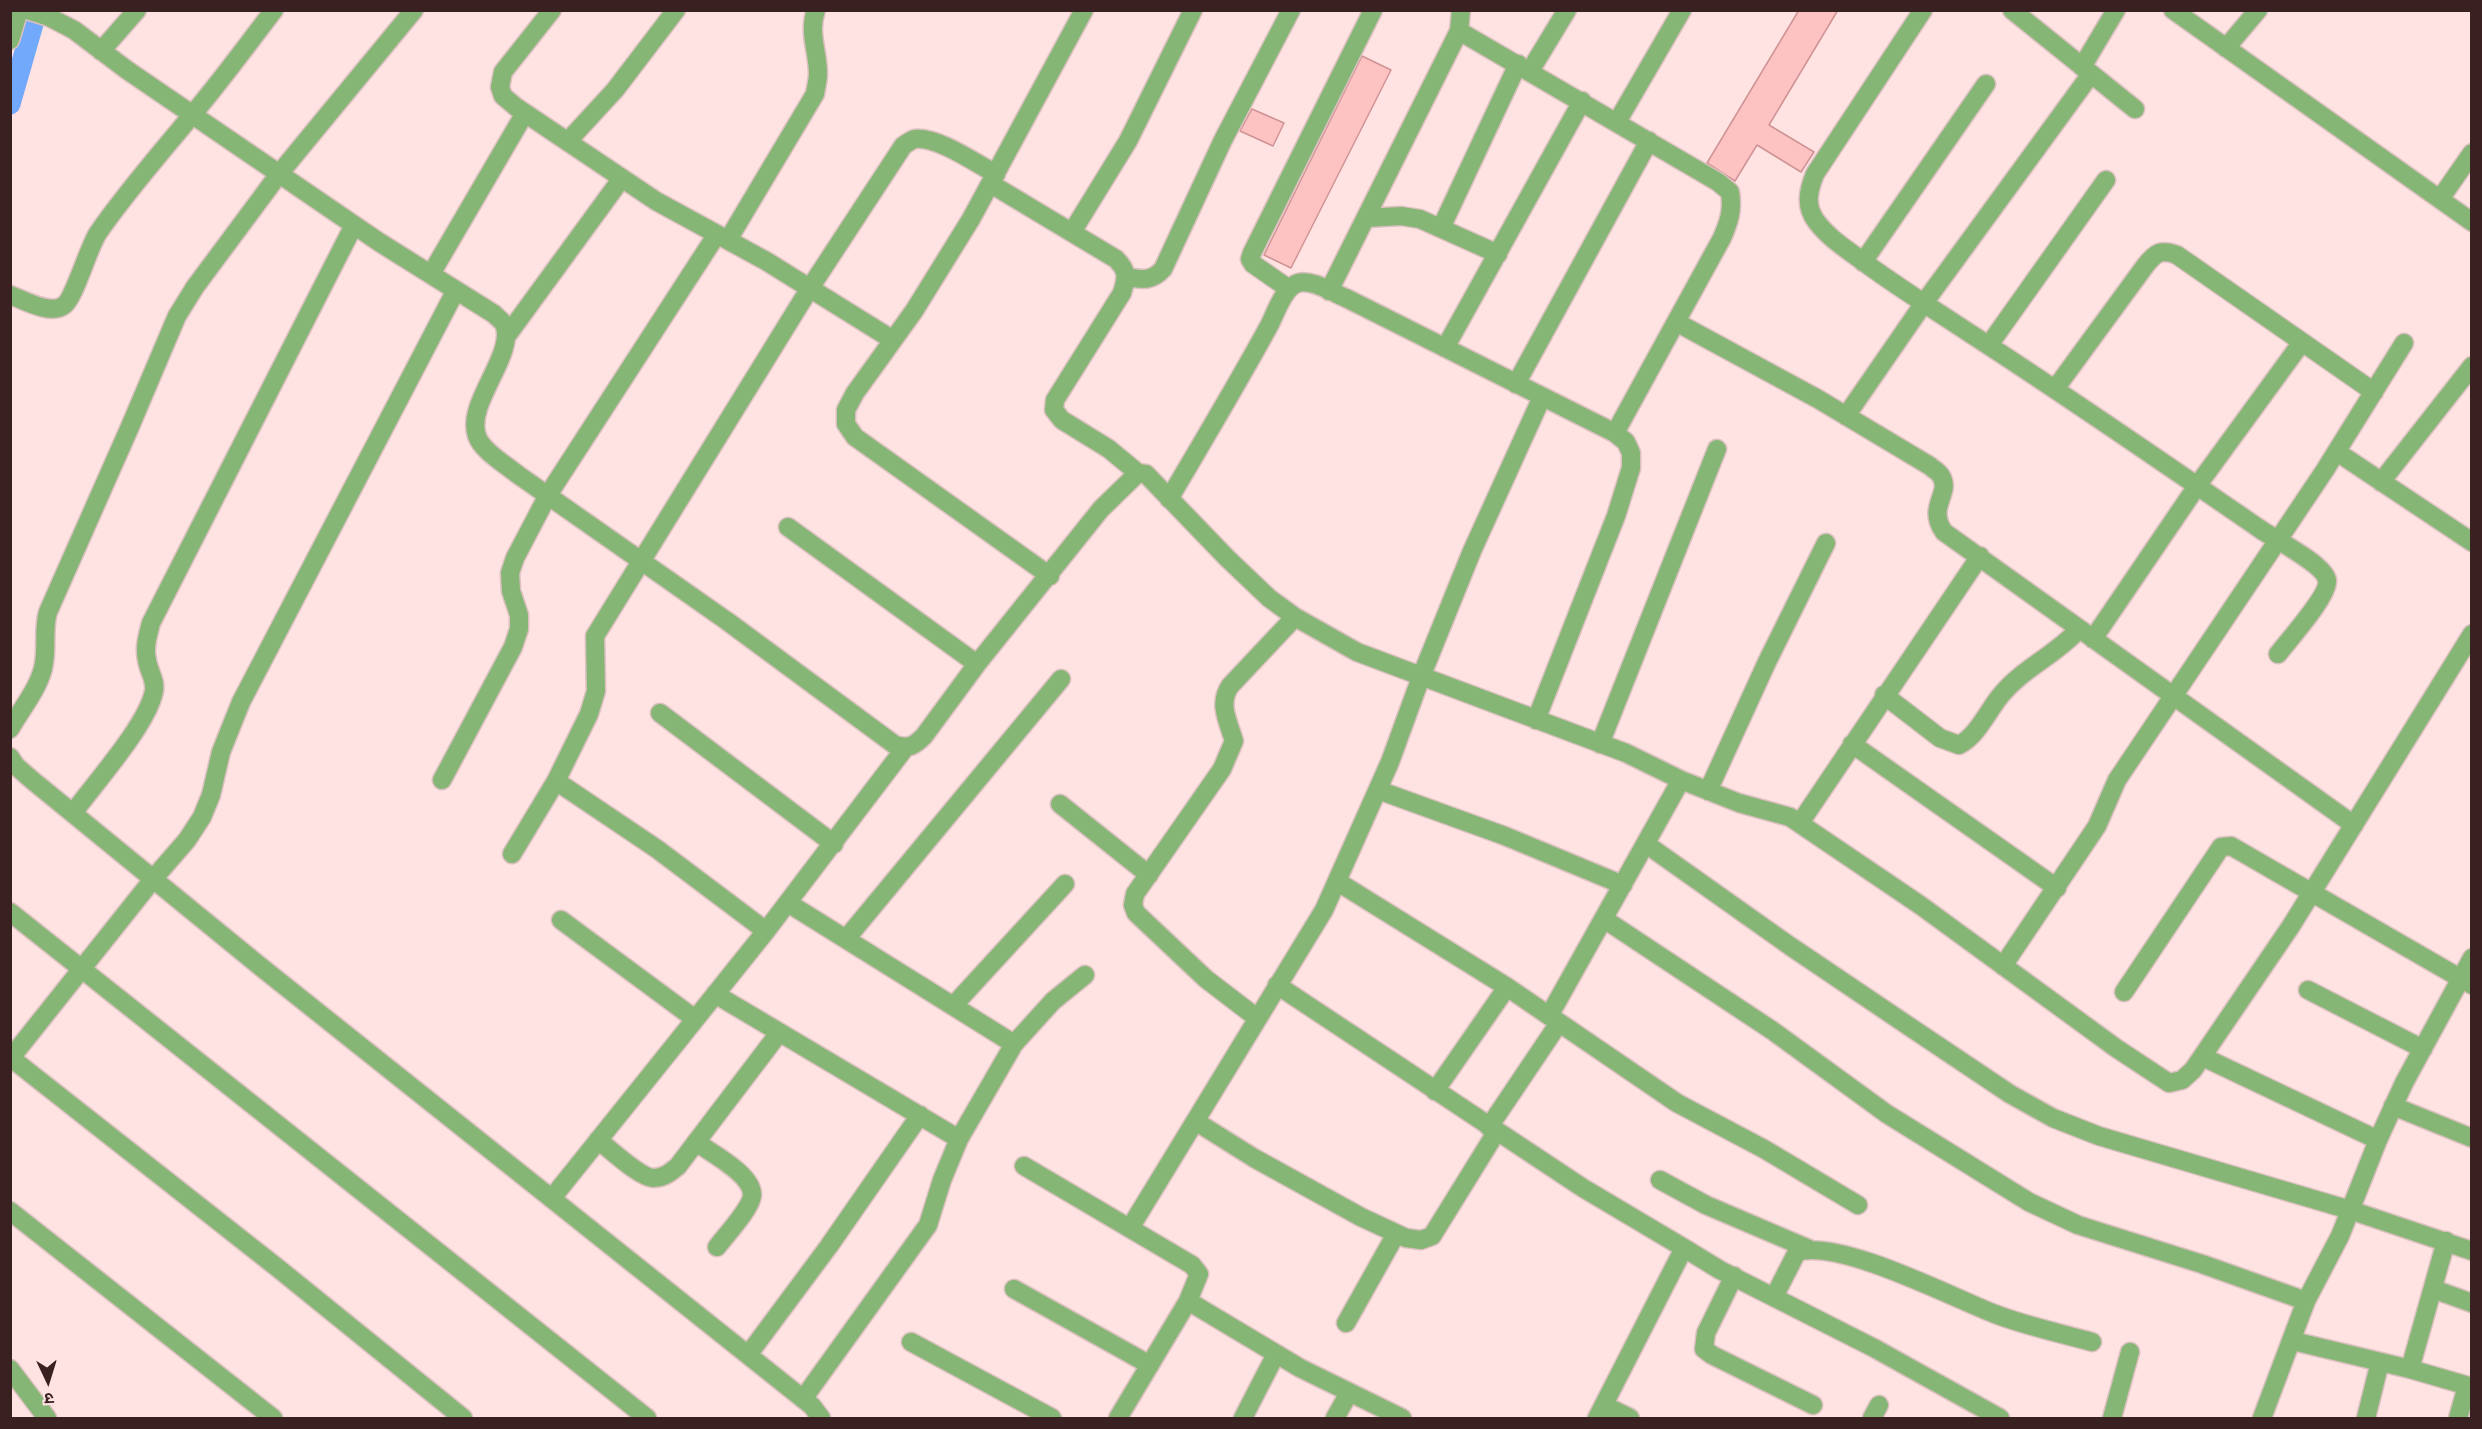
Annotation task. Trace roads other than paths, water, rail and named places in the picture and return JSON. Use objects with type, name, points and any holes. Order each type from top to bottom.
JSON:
[{"type":"street","points":[[10,40],[19,10]]},
{"type":"street","points":[[101,51],[136,10]]},
{"type":"street","points":[[10,295],[44,307],[56,309],[64,306],[98,233],[138,178],[192,115],[274,10]]},
{"type":"street","points":[[10,729],[41,676],[45,662],[44,627],[48,612],[177,316],[195,287],[279,174],[414,10]]},
{"type":"street","points":[[552,10],[503,72],[501,87],[503,96],[656,201],[810,288],[893,340]]},
{"type":"street","points":[[568,141],[615,90],[676,10]]},
{"type":"street","points":[[1050,576],[855,437],[846,424],[846,410],[971,219],[1084,10]]},
{"type":"street","points":[[1072,232],[1128,141],[1192,10]]},
{"type":"street","points":[[1127,277],[1142,280],[1155,278],[1163,268],[1223,140],[1291,10]]},
{"type":"street","points":[[1289,289],[1253,264],[1250,259],[1373,10]]},
{"type":"street","points":[[1329,291],[1459,31],[1461,10]]},
{"type":"street","points":[[1441,228],[1524,68],[1567,10]]},
{"type":"street","points":[[1617,122],[1682,10]]},
{"type":"street","points":[[1923,10],[1815,174],[1809,190],[1809,207],[1816,221],[1831,238],[1863,262],[2055,389],[2277,541],[2319,566],[2327,576],[2328,585],[2322,597],[2278,654]]},
{"type":"street","points":[[2012,10],[2135,110]]},
{"type":"street","points":[[1846,416],[2087,71],[2116,10]]},
{"type":"street","points":[[2173,10],[2472,222]]},
{"type":"street","points":[[2226,48],[2258,10]]},
{"type":"street","points":[[27,11],[49,17],[74,30],[192,115],[354,225],[494,314],[504,324],[506,337]]},
{"type":"street","points":[[442,780],[513,647],[519,628],[519,615],[511,591],[510,573],[549,495],[723,237],[815,94],[818,76],[812,37],[815,11]]},
{"type":"street","points":[[1459,31],[1582,101],[1718,182],[1730,192],[1733,205],[1722,238],[1615,433]]},
{"type":"street","points":[[1863,262],[1986,84]]},
{"type":"street","points":[[1445,348],[1582,101]]},
{"type":"street","points":[[431,274],[525,113]]},
{"type":"street","points":[[512,854],[556,781],[589,714],[596,691],[595,636],[810,288],[903,146],[913,139],[925,139],[943,146],[1116,259],[1125,268],[1127,277],[1122,293],[1055,400],[1054,410],[1062,420],[1108,449],[1138,473],[1146,474],[1169,500],[1269,598],[1295,617],[1357,652],[1600,744],[1740,803],[1790,817],[2169,1083],[2182,1080],[2203,1057],[2311,894],[2472,634]]},
{"type":"street","points":[[1516,384],[1649,141]]},
{"type":"street","points":[[2440,199],[2472,153]]},
{"type":"street","points":[[622,178],[506,337],[501,356],[483,394],[476,423],[477,436],[489,451],[549,495],[727,621],[895,745],[905,748]]},
{"type":"street","points":[[1989,345],[2106,180]]},
{"type":"street","points":[[1366,218],[1401,216],[1420,219],[1498,254]]},
{"type":"street","points":[[73,813],[140,724],[151,704],[154,687],[147,660],[146,645],[151,623],[354,225]]},
{"type":"street","points":[[2055,389],[2145,266],[2155,254],[2164,250],[2178,255],[2374,392]]},
{"type":"street","points":[[1169,500],[1289,289],[1298,283],[1313,284],[1329,291],[1615,433],[1626,442],[1631,453],[1630,468],[1616,516],[1536,720]]},
{"type":"street","points":[[456,290],[241,702],[221,752],[211,795],[202,818],[187,840],[154,878],[11,1058],[270,1262],[463,1419]]},
{"type":"street","points":[[1676,322],[1846,416],[1941,476],[1944,485],[1936,509],[1937,522],[1944,532],[2354,825]]},
{"type":"street","points":[[1884,695],[1940,738],[1959,745],[1969,740],[2000,696],[2014,681],[2086,634],[2198,486],[2302,342]]},
{"type":"street","points":[[2003,966],[2097,826],[2117,780],[2175,697],[2337,452],[2404,343]]},
{"type":"street","points":[[2381,483],[2472,366]]},
{"type":"street","points":[[1130,1228],[1324,910],[1338,882],[1378,790],[1472,551],[1542,397]]},
{"type":"street","points":[[1600,744],[1717,449]]},
{"type":"street","points":[[2337,452],[2472,542]]},
{"type":"street","points":[[552,1198],[788,903],[905,748],[914,745],[924,736],[977,664],[1050,576],[1101,509],[1138,473]]},
{"type":"street","points":[[788,527],[977,664]]},
{"type":"street","points":[[1708,790],[1767,662],[1826,543]]},
{"type":"street","points":[[1800,823],[1884,695],[1980,556]]},
{"type":"street","points":[[1257,1018],[1206,979],[1136,913],[1132,905],[1135,894],[1222,769],[1234,741],[1224,708],[1224,696],[1230,686],[1295,617]]},
{"type":"street","points":[[846,939],[1061,680]]},
{"type":"street","points":[[660,713],[834,844]]},
{"type":"street","points":[[1852,744],[2057,888]]},
{"type":"street","points":[[10,757],[16,766],[261,967],[803,1399],[820,1415],[821,1419]]},
{"type":"street","points":[[1195,1121],[1273,1168],[1396,1234],[1421,1240],[1432,1236],[1554,1019],[1604,918],[1681,780]]},
{"type":"street","points":[[556,781],[657,849],[766,931]]},
{"type":"street","points":[[1378,790],[1505,836],[1623,885]]},
{"type":"street","points":[[1060,804],[1149,875]]},
{"type":"street","points":[[1646,844],[1894,1017],[2010,1094],[2053,1118],[2152,1152],[2350,1210],[2472,1251]]},
{"type":"street","points":[[2124,992],[2221,847],[2231,846],[2466,982]]},
{"type":"street","points":[[1338,882],[1507,987],[1677,1103],[1764,1149],[1858,1205]]},
{"type":"street","points":[[953,1005],[1065,884]]},
{"type":"street","points":[[788,903],[1014,1044]]},
{"type":"street","points":[[10,912],[647,1419]]},
{"type":"street","points":[[1604,918],[1764,1024],[1887,1114],[2029,1202],[2078,1225],[2202,1264],[2306,1301]]},
{"type":"street","points":[[561,920],[696,1019]]},
{"type":"street","points":[[2262,1419],[2306,1301],[2340,1236],[2378,1140],[2422,1050],[2466,982],[2472,958]]},
{"type":"street","points":[[803,1399],[928,1225],[942,1180],[959,1139],[1014,1044],[1053,1001],[1085,975]]},
{"type":"street","points":[[1277,985],[1583,1188],[1734,1276],[1874,1348],[1991,1416]]},
{"type":"street","points":[[1435,1090],[1507,987]]},
{"type":"street","points":[[2308,990],[2422,1050]]},
{"type":"street","points":[[715,994],[959,1139]]},
{"type":"street","points":[[598,1140],[640,1173],[652,1178],[667,1174],[678,1166],[779,1034]]},
{"type":"street","points":[[2203,1057],[2378,1140]]},
{"type":"street","points":[[2394,1106],[2472,1138]]},
{"type":"street","points":[[748,1355],[829,1246],[920,1115]]},
{"type":"street","points":[[696,1142],[744,1176],[751,1186],[752,1197],[747,1208],[717,1247]]},
{"type":"street","points":[[1024,1166],[1192,1265],[1199,1274],[1188,1301],[1119,1419]]},
{"type":"street","points":[[1660,1180],[1706,1205],[1809,1249],[1853,1257],[1953,1294],[1996,1315],[2092,1342]]},
{"type":"street","points":[[10,1211],[273,1419]]},
{"type":"street","points":[[1346,1323],[1396,1234]]},
{"type":"street","points":[[2410,1369],[2446,1241]]},
{"type":"street","points":[[1630,1419],[1600,1412],[1684,1248]]},
{"type":"street","points":[[1774,1297],[1797,1252],[1809,1249]]},
{"type":"street","points":[[1734,1276],[1706,1333],[1704,1349],[1814,1405]]},
{"type":"street","points":[[1014,1289],[1150,1365]]},
{"type":"street","points":[[2433,1289],[2472,1303]]},
{"type":"street","points":[[1188,1301],[1276,1354],[1401,1419]]},
{"type":"street","points":[[2293,1341],[2410,1369],[2469,1386],[2458,1419]]},
{"type":"street","points":[[911,1342],[1052,1419]]},
{"type":"street","points":[[2112,1419],[2130,1352]]},
{"type":"street","points":[[1243,1419],[1276,1354]]},
{"type":"street","points":[[2366,1419],[2380,1362]]},
{"type":"street","points":[[10,1369],[47,1419]]},
{"type":"street","points":[[1335,1419],[1349,1393]]},
{"type":"waterway","points":[[10,104],[37,10]]}]
